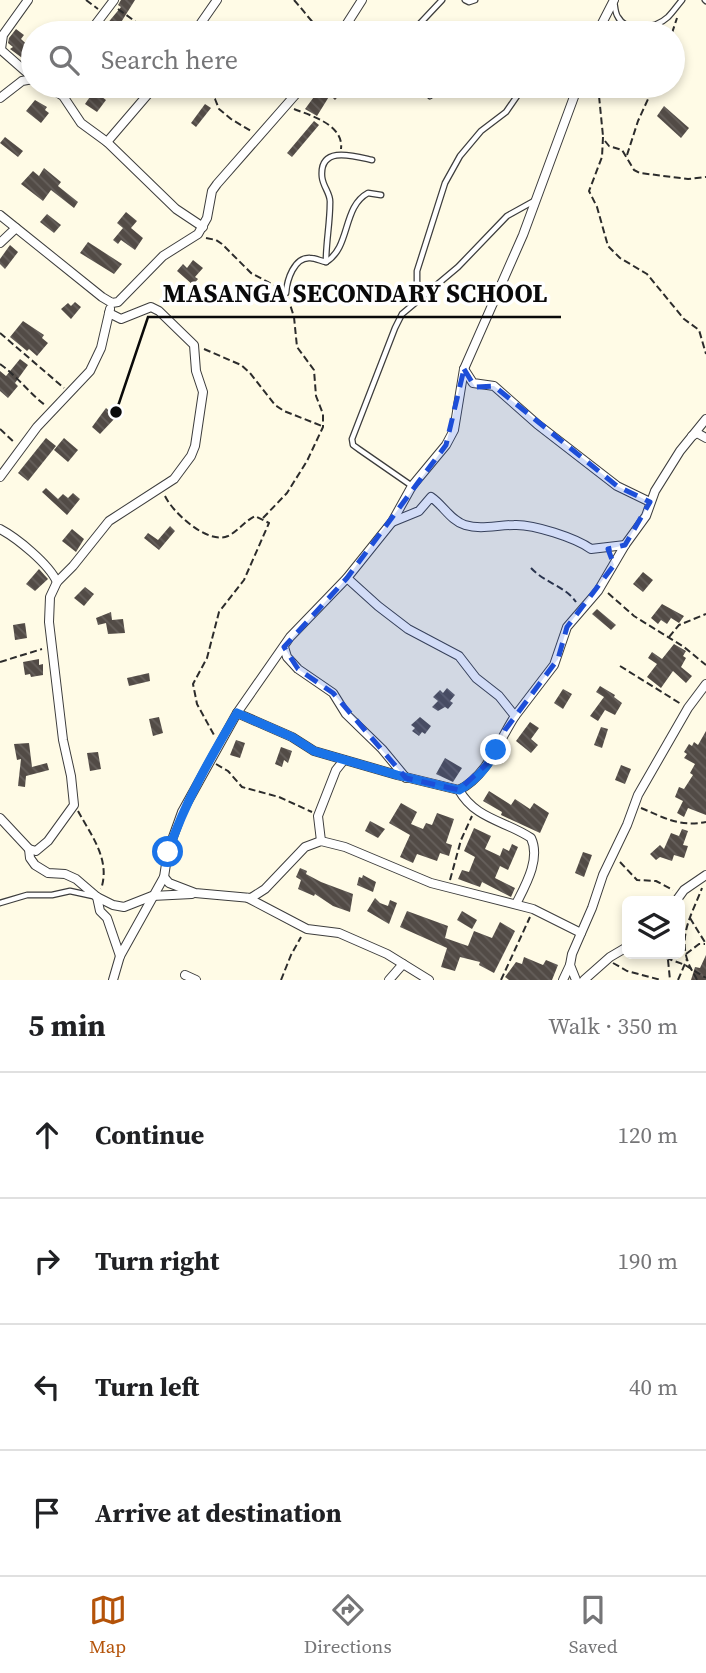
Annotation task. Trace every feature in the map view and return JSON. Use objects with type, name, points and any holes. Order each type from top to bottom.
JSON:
[{"type":"street","points":[[21,67],[1,49],[3,35],[28,0]]},
{"type":"street","points":[[203,20],[217,0]]},
{"type":"street","points":[[349,21],[362,0]]},
{"type":"street","points":[[603,21],[614,0]]},
{"type":"street","points":[[98,21],[113,2]]},
{"type":"street","points":[[0,98],[21,82]]},
{"type":"street","points":[[64,98],[81,123],[107,142],[176,209],[204,227]]},
{"type":"street","points":[[107,142],[145,98]]},
{"type":"street","points":[[0,215],[112,303],[118,302],[163,256],[204,227],[212,191],[257,135],[292,98]]},
{"type":"street","points":[[113,980],[120,956],[164,877],[168,852],[182,812],[237,713],[284,646],[347,578],[391,522],[412,486],[446,445],[454,430],[464,369],[482,324],[497,296],[574,98]]},
{"type":"street","points":[[0,243],[16,228]]},
{"type":"street","points":[[0,477],[52,410],[90,371],[101,348],[112,303]]},
{"type":"street","points":[[0,818],[33,851],[39,849],[74,805],[60,722],[48,607],[52,589],[110,521],[162,489],[183,469],[195,446],[203,392],[196,371],[194,345],[159,311],[150,307],[121,319],[109,313]]},
{"type":"street","points":[[464,369],[473,383],[494,386],[554,438],[617,486],[650,502]]},
{"type":"street","points":[[237,713],[292,737],[314,751],[406,778],[459,790],[473,780],[492,758],[505,730],[558,659],[563,635],[601,587],[625,545],[646,516],[650,502],[680,451],[706,419]]},
{"type":"street","points":[[692,436],[697,433],[706,438]]},
{"type":"street","points":[[391,522],[419,511],[431,497],[455,519],[475,528],[525,525],[579,541],[591,549],[625,545]]},
{"type":"street","points":[[0,529],[48,568],[57,582]]},
{"type":"street","points":[[604,549],[614,565]]},
{"type":"street","points":[[48,568],[60,573],[66,572]]},
{"type":"street","points":[[347,578],[408,629],[459,656],[476,678],[499,696],[515,716]]},
{"type":"street","points":[[284,646],[287,657],[298,669],[332,693],[346,714],[382,749],[406,778]]},
{"type":"street","points":[[563,980],[644,784],[688,708],[706,684]]},
{"type":"street","points":[[321,841],[318,816],[336,770],[344,760]]},
{"type":"street","points":[[459,790],[465,802],[475,810],[531,838],[534,844],[530,875],[516,904]]},
{"type":"street","points":[[248,898],[265,889],[304,847],[321,841],[345,847],[405,873],[449,888],[533,909],[581,933]]},
{"type":"street","points":[[30,849],[30,858],[43,870],[76,879],[97,897],[113,905],[124,907],[152,896],[195,893],[248,898],[307,929],[339,933],[387,954],[429,980]]},
{"type":"street","points":[[680,896],[706,875]]},
{"type":"street","points":[[164,877],[169,883],[195,893]]},
{"type":"street","points":[[97,897],[100,912],[107,918],[120,956]]},
{"type":"street","points":[[584,980],[622,950]]},
{"type":"street","points":[[389,980],[402,964]]},
{"type":"street","points":[[570,965],[576,980]]},
{"type":"street","points":[[185,975],[195,980]]},
{"type":"lane","points":[[422,21],[442,0]]},
{"type":"lane","points":[[466,0],[475,0]]},
{"type":"lane","points":[[614,0],[621,21]]},
{"type":"lane","points":[[663,21],[682,0]]},
{"type":"lane","points":[[417,301],[417,271],[445,183],[460,156],[481,131],[506,112],[516,98]]},
{"type":"lane","points":[[326,262],[331,198],[322,177],[323,169],[331,157],[340,153],[372,160]]},
{"type":"lane","points":[[326,262],[335,255],[359,199],[368,193],[381,195]]},
{"type":"lane","points":[[412,486],[359,450],[353,445],[352,439],[395,328],[402,314],[458,267],[507,215],[535,201]]},
{"type":"lane","points":[[286,293],[292,271],[303,259],[308,257],[326,262]]},
{"type":"lane","points":[[0,903],[27,895],[52,895],[70,891],[97,897]]},
{"type":"path","points":[[86,0],[104,13]]},
{"type":"path","points":[[294,0],[311,21]]},
{"type":"path","points":[[113,2],[136,21]]},
{"type":"path","points":[[214,98],[219,109],[257,135]]},
{"type":"path","points":[[599,98],[602,157],[589,191],[597,206],[608,246],[620,258],[647,274],[684,319],[699,330],[706,354]]},
{"type":"path","points":[[627,156],[649,98]]},
{"type":"path","points":[[285,106],[333,128],[342,140],[340,153]]},
{"type":"path","points":[[603,137],[609,146],[622,149],[634,170],[640,173],[688,179],[706,177]]},
{"type":"path","points":[[190,238],[216,240],[251,273],[286,293],[294,317],[297,347],[314,370],[323,427],[307,461],[287,493],[262,518]]},
{"type":"path","points":[[0,333],[51,379],[71,392]]},
{"type":"path","points":[[194,345],[241,365],[275,405],[323,427]]},
{"type":"path","points":[[0,364],[52,410]]},
{"type":"path","points":[[0,429],[21,448]]},
{"type":"path","points":[[162,489],[175,512],[211,536],[222,538],[230,535],[255,516],[269,523],[244,580],[222,607],[206,658],[193,684],[204,720],[219,743]]},
{"type":"path","points":[[531,568],[544,580],[572,596],[577,603],[576,617]]},
{"type":"path","points":[[601,587],[634,616],[706,664]]},
{"type":"path","points":[[668,637],[680,625],[706,614]]},
{"type":"path","points":[[0,662],[53,647]]},
{"type":"path","points":[[620,666],[688,708]]},
{"type":"path","points":[[209,760],[228,771],[242,787],[279,797],[318,816]]},
{"type":"path","points":[[74,805],[83,824],[96,840],[103,862],[104,879],[97,897]]},
{"type":"path","points":[[634,805],[674,822],[693,825],[706,822]]},
{"type":"path","points":[[449,888],[461,840],[475,810]]},
{"type":"path","points":[[615,849],[620,863],[636,880],[665,884],[676,896]]},
{"type":"path","points":[[697,980],[687,959],[684,942],[689,917],[703,885]]},
{"type":"path","points":[[501,980],[533,909]]},
{"type":"path","points":[[689,917],[706,944]]},
{"type":"path","points":[[281,980],[294,947],[307,929]]},
{"type":"path","points":[[686,954],[699,944],[706,944]]},
{"type":"path","points":[[670,980],[668,959],[685,965],[706,978]]},
{"type":"path","points":[[678,980],[687,959]]},
{"type":"path","points":[[608,960],[627,971],[661,980]]},
{"type":"highlighted area","points":[[464,369],[475,387],[494,386],[617,486],[650,502],[625,545],[608,549],[614,565],[567,627],[558,659],[505,730],[493,758],[459,790],[406,778],[333,693],[298,669],[284,647],[347,578],[446,445]]},
{"type":"building","points":[[121,0],[135,0],[122,21],[109,21],[121,7],[118,5]]},
{"type":"building","points":[[16,29],[21,33],[21,57],[10,49],[13,47],[8,43]]},
{"type":"building","points":[[89,98],[106,100],[97,112],[85,104]]},
{"type":"building","points":[[313,98],[328,98],[317,116],[305,109]]},
{"type":"building","points":[[35,100],[47,107],[45,110],[49,113],[41,123],[26,111]]},
{"type":"building","points":[[205,104],[211,108],[196,127],[191,123]]},
{"type":"building","points":[[664,106],[689,128],[681,138],[657,116]]},
{"type":"building","points":[[314,121],[319,125],[292,157],[287,153]]},
{"type":"building","points":[[5,137],[23,151],[18,157],[0,143]]},
{"type":"building","points":[[44,168],[61,182],[58,186],[78,202],[74,208],[51,190],[43,201],[21,184],[33,171],[39,176]]},
{"type":"building","points":[[126,212],[137,221],[131,228],[143,238],[135,250],[121,240],[118,244],[113,240],[123,228],[117,223]]},
{"type":"building","points":[[47,214],[61,225],[54,233],[40,222]]},
{"type":"building","points":[[88,242],[122,264],[114,274],[80,253]]},
{"type":"building","points":[[10,245],[18,252],[5,269],[0,264],[0,259]]},
{"type":"building","points":[[193,260],[203,268],[195,277],[198,279],[193,285],[177,271],[183,264],[187,268]]},
{"type":"building","points":[[75,302],[81,307],[71,319],[61,309],[68,303],[71,306]]},
{"type":"building","points":[[23,321],[44,335],[42,338],[48,343],[37,356],[10,337]]},
{"type":"building","points":[[20,359],[28,365],[15,383],[18,386],[8,398],[0,391],[0,371],[6,376]]},
{"type":"building","points":[[106,408],[116,417],[100,434],[92,427]]},
{"type":"building","points":[[46,438],[56,446],[28,481],[18,473]]},
{"type":"building","points":[[64,438],[78,450],[68,462],[54,450]]},
{"type":"building","points":[[46,488],[58,499],[63,494],[68,498],[73,493],[80,499],[67,515],[42,492]]},
{"type":"building","points":[[170,526],[175,531],[159,550],[144,538],[148,533],[158,540]]},
{"type":"building","points":[[72,529],[84,539],[76,552],[62,541]]},
{"type":"building","points":[[39,569],[48,579],[35,591],[26,584]]},
{"type":"building","points":[[643,572],[653,580],[643,592],[633,584]]},
{"type":"building","points":[[85,587],[94,594],[84,606],[74,598]]},
{"type":"building","points":[[662,604],[684,616],[679,623],[671,618],[667,624],[661,620],[658,624],[651,618]]},
{"type":"building","points":[[597,609],[616,625],[611,630],[592,614]]},
{"type":"building","points":[[111,612],[112,620],[123,619],[125,633],[108,634],[106,623],[98,625],[96,618]]},
{"type":"building","points":[[25,623],[27,638],[15,640],[13,625]]},
{"type":"building","points":[[674,644],[686,651],[681,667],[692,676],[686,683],[673,671],[661,688],[647,677],[657,664],[648,658],[652,652],[662,659]]},
{"type":"building","points":[[39,659],[39,665],[43,664],[43,675],[25,675],[23,662]]},
{"type":"building","points":[[149,673],[150,681],[129,686],[127,678]]},
{"type":"building","points":[[600,686],[622,703],[615,715],[605,710],[598,721],[590,716],[604,697],[596,692]]},
{"type":"building","points":[[447,688],[455,695],[450,701],[453,703],[448,709],[445,707],[438,711],[432,707],[438,701],[433,697],[440,690],[443,693]]},
{"type":"building","points":[[563,689],[572,694],[563,709],[554,703]]},
{"type":"building","points":[[159,717],[163,733],[153,736],[149,719]]},
{"type":"building","points":[[420,717],[431,726],[425,734],[422,732],[419,736],[412,731],[415,728],[411,725]]},
{"type":"building","points":[[530,722],[539,728],[531,739],[538,745],[531,753],[516,741]]},
{"type":"building","points":[[601,727],[608,729],[602,748],[594,745]]},
{"type":"building","points":[[706,731],[706,815],[688,808],[684,817],[677,813],[683,801],[675,797],[679,787],[684,789],[693,775],[690,773],[695,764],[684,758],[687,754],[684,752],[689,744],[692,746],[694,742],[698,745]]},
{"type":"building","points":[[236,740],[245,743],[240,758],[230,755]]},
{"type":"building","points":[[29,743],[32,767],[47,763],[49,770],[26,776],[25,787],[18,786],[21,759],[17,760],[14,744]]},
{"type":"building","points":[[281,747],[292,751],[288,763],[284,760],[282,767],[275,764]]},
{"type":"building","points":[[98,752],[101,769],[90,771],[87,753]]},
{"type":"building","points":[[445,758],[462,768],[453,782],[436,774]]},
{"type":"building","points":[[621,765],[631,769],[625,784],[615,780]]},
{"type":"building","points":[[489,791],[511,805],[515,799],[530,809],[534,803],[549,813],[540,833],[501,815],[502,812],[483,801]]},
{"type":"building","points":[[401,803],[417,812],[411,824],[423,829],[426,823],[432,825],[437,813],[454,819],[446,843],[452,845],[449,856],[440,853],[437,861],[417,854],[413,863],[400,857],[410,835],[389,823]]},
{"type":"building","points":[[370,821],[385,829],[378,838],[365,831]]},
{"type":"building","points":[[474,828],[491,836],[485,849],[500,856],[503,848],[509,851],[512,844],[518,847],[508,870],[500,866],[495,878],[515,888],[511,897],[482,882],[480,887],[458,879],[462,870],[469,872],[475,857],[464,851]]},
{"type":"building","points":[[682,829],[688,831],[683,845],[688,846],[684,858],[674,855],[672,861],[660,857],[656,860],[650,854],[660,845],[664,849],[671,833],[679,836]]},
{"type":"building","points":[[583,852],[592,855],[584,877],[575,873]]},
{"type":"building","points":[[300,868],[321,882],[353,894],[350,912],[333,906],[315,894],[314,896],[298,889],[301,880],[296,877]]},
{"type":"building","points":[[363,875],[376,882],[373,892],[357,885],[359,877],[362,878]]},
{"type":"building","points":[[375,898],[388,906],[390,900],[397,903],[389,924],[367,911]]},
{"type":"building","points":[[407,911],[448,926],[445,938],[468,946],[474,931],[492,938],[500,922],[515,931],[494,973],[479,965],[480,962],[460,957],[455,971],[441,967],[447,948],[400,927]]},
{"type":"building","points":[[462,911],[477,920],[472,929],[457,920]]},
{"type":"building","points":[[706,955],[706,980],[691,980],[695,967],[700,968]]},
{"type":"building","points":[[524,957],[543,965],[546,960],[558,965],[552,980],[509,980],[505,977],[516,962],[522,964]]},
{"type":"place","name":"MASANGA SECONDARY SCHOOL","points":[[116,412]]},
{"type":"route","points":[[168,852],[193,788],[237,713],[292,737],[314,751],[459,790],[468,786],[496,750]]}]
